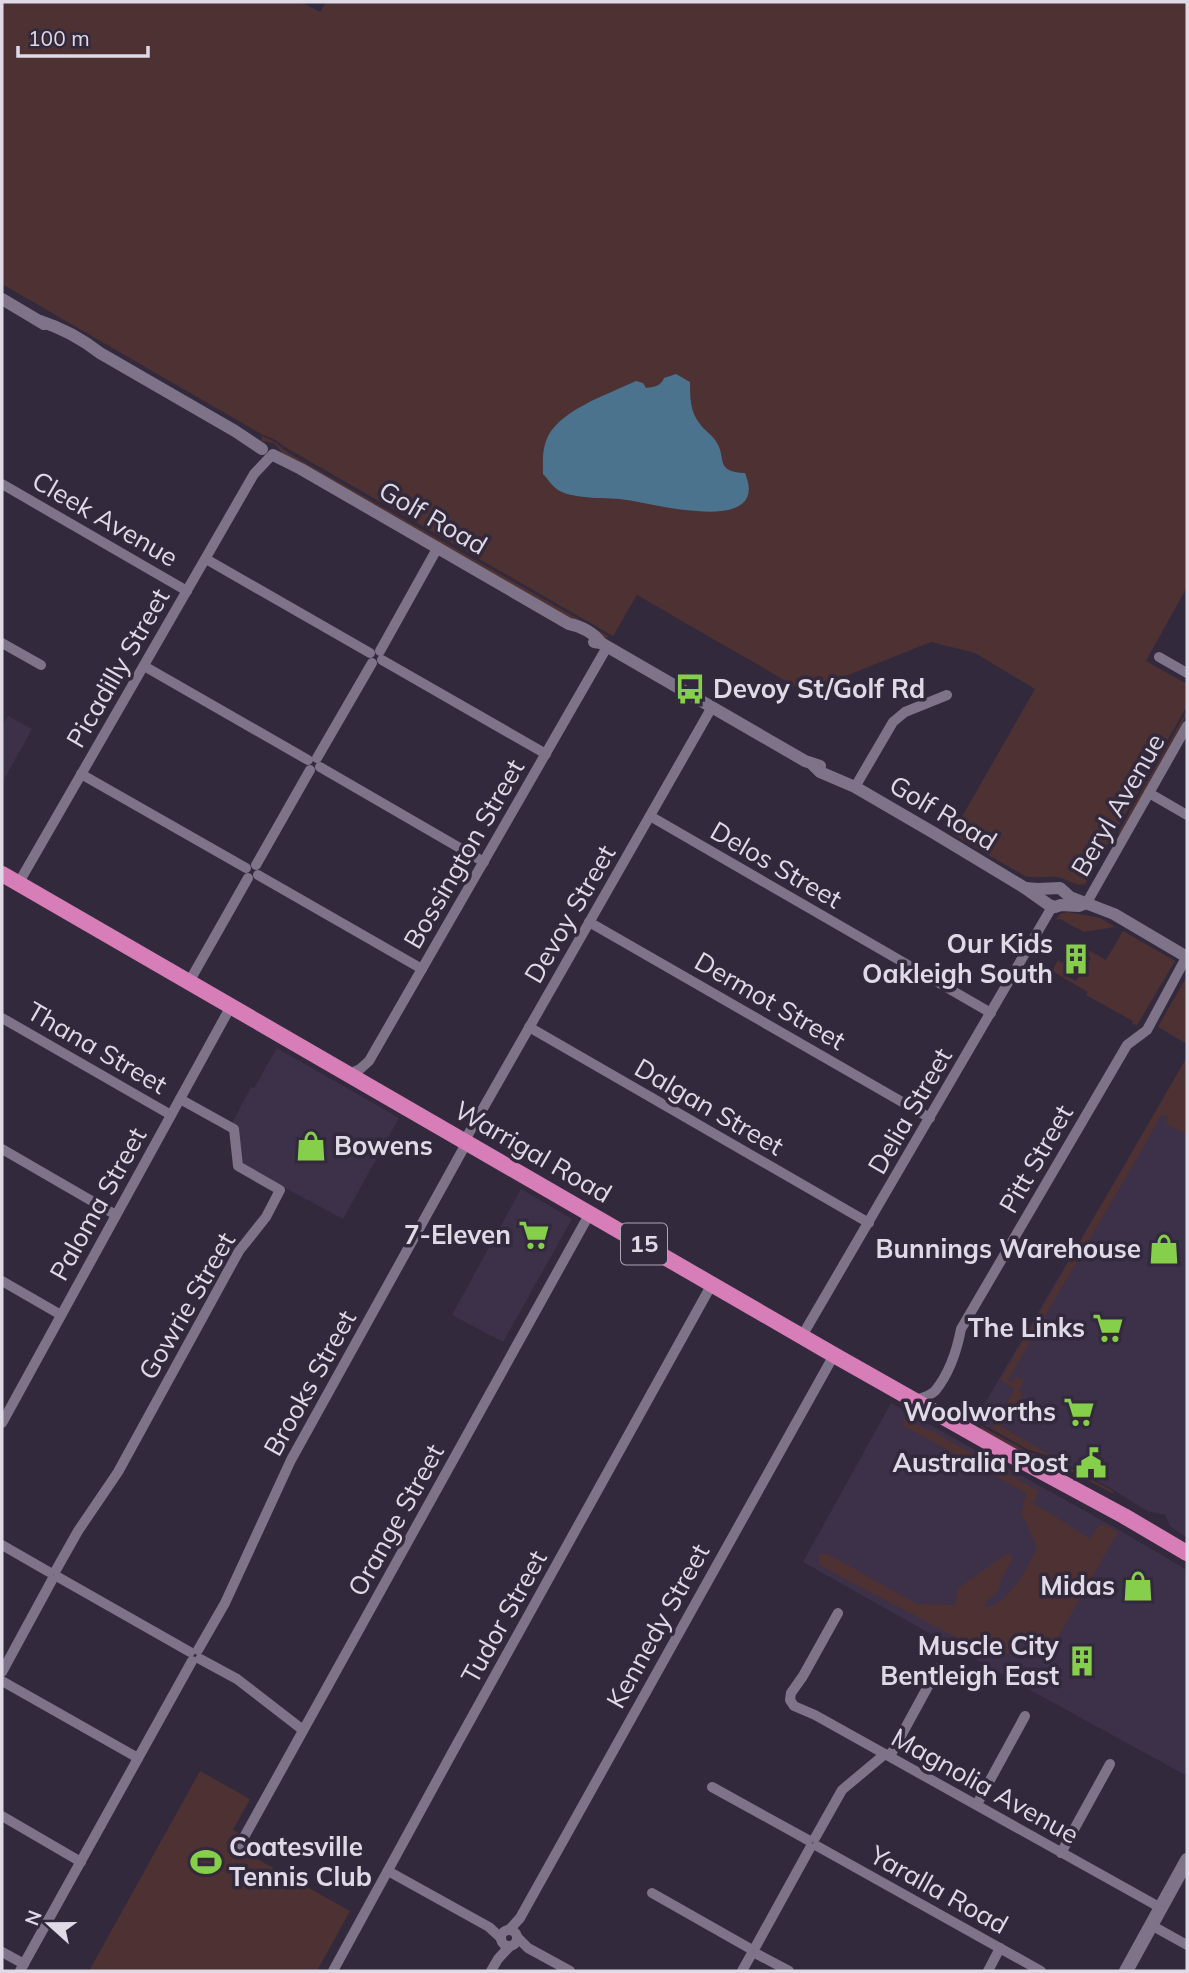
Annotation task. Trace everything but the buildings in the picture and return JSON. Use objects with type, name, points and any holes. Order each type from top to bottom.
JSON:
[{"type":"highway","name":"Warrigal Road","points":[[2,874],[834,1355],[1187,1553]]},
{"type":"main road","points":[[1126,1971],[1187,1860]]},
{"type":"street","name":"Golf Road","points":[[2,299],[77,345],[100,353],[235,431],[266,453],[301,469],[569,624],[577,625],[597,637],[604,645],[813,765],[830,771],[837,778],[1053,905]]},
{"type":"street","name":"Picadilly Street","points":[[18,884],[266,453]]},
{"type":"street","name":"Cleek Avenue","points":[[2,484],[187,591]]},
{"type":"street","points":[[189,982],[438,547]]},
{"type":"street","points":[[206,559],[546,754]]},
{"type":"street","points":[[2,643],[41,665]]},
{"type":"street","name":"Bossington Street","points":[[349,1073],[360,1069],[369,1061],[546,754],[604,645]]},
{"type":"street","points":[[1159,657],[1187,673]]},
{"type":"street","points":[[144,666],[484,862]]},
{"type":"street","points":[[855,787],[893,722],[905,712],[947,695]]},
{"type":"street","name":"Devoy Street","points":[[466,1141],[712,708]]},
{"type":"street","name":"Beryl Avenue","points":[[1085,904],[1187,726]]},
{"type":"street","points":[[81,774],[422,969]]},
{"type":"street","points":[[1149,793],[1187,815]]},
{"type":"street","name":"Delos Street","points":[[650,816],[991,1013]]},
{"type":"street","points":[[1025,888],[1060,888],[1085,904],[1114,915],[1187,957]]},
{"type":"street","points":[[1051,888],[1045,896],[1053,905],[1085,904]]},
{"type":"street","points":[[1053,905],[1066,898],[1065,892]]},
{"type":"street","name":"Delia Street","points":[[802,1336],[1053,905]]},
{"type":"street","name":"Dermot Street","points":[[589,922],[930,1118]]},
{"type":"street","name":"Pitt Street","points":[[935,1391],[956,1353],[961,1329],[966,1320],[1127,1045],[1147,1030],[1187,957]]},
{"type":"street","name":"Paloma Street","points":[[3,1416],[231,1006]]},
{"type":"street","name":"Thana Street","points":[[2,1018],[171,1115]]},
{"type":"street","name":"Dalgan Street","points":[[529,1027],[869,1223]]},
{"type":"street","name":"Gowrie Street","points":[[2,1672],[78,1531],[118,1472],[239,1251],[266,1217],[280,1190],[238,1166],[234,1129],[180,1098]]},
{"type":"street","name":"Brooks Street","points":[[22,1968],[225,1603],[291,1460],[466,1141]]},
{"type":"street","points":[[2,1149],[116,1215]]},
{"type":"street","name":"Orange Street","points":[[238,1848],[590,1213]]},
{"type":"street","points":[[2,1281],[61,1315]]},
{"type":"street","name":"Tudor Street","points":[[333,1971],[712,1284]]},
{"type":"street","name":"Kennedy Street","points":[[491,1971],[834,1355]]},
{"type":"street","points":[[915,1400],[935,1391]]},
{"type":"street","points":[[935,1391],[934,1398],[939,1414]]},
{"type":"street","points":[[2,1545],[237,1679],[303,1730]]},
{"type":"street","name":"Magnolia Avenue","points":[[838,1613],[791,1693],[790,1700],[794,1706],[816,1715],[1161,1908]]},
{"type":"street","points":[[742,1971],[842,1790],[887,1755],[938,1668]]},
{"type":"street","points":[[2,1681],[138,1758]]},
{"type":"street","points":[[977,1804],[1025,1716]]},
{"type":"street","points":[[1061,1853],[1110,1764]]},
{"type":"street","name":"Yaralla Road","points":[[712,1787],[1041,1971]]},
{"type":"street","points":[[2,1816],[81,1861]]},
{"type":"street","points":[[388,1871],[570,1971]]},
{"type":"street","points":[[652,1894],[789,1971]]},
{"type":"street","points":[[1151,1925],[1187,1945]]},
{"type":"street","points":[[988,1971],[1000,1948]]},
{"type":"street","points":[[2,1952],[22,1968]]},
{"type":"shaded area","points":[[2,2],[301,2],[320,12],[326,2],[1187,2],[1187,587],[1146,661],[1187,684],[1187,706],[1085,884],[1056,877],[1025,876],[952,834],[1035,689],[975,653],[931,642],[838,679],[824,703],[637,595],[613,636],[2,284]]},
{"type":"shaded area","points":[[262,436],[608,636],[606,639],[285,456],[274,443],[261,441]]},
{"type":"shaded area","points":[[1187,711],[1181,729],[1120,835],[1118,833]]},
{"type":"shaded area","points":[[8,716],[32,729],[2,783],[2,726]]},
{"type":"shaded area","points":[[1068,912],[1100,918],[1115,927],[1084,932],[1060,919],[1056,920],[1060,914]]},
{"type":"shaded area","points":[[1123,931],[1175,961],[1137,1025],[1052,971],[1058,960],[1062,963],[1064,960],[1073,965],[1066,976],[1076,981],[1091,958],[1083,953],[1086,949],[1106,960]]},
{"type":"shaded area","points":[[1187,976],[1187,1044],[1158,1027]]},
{"type":"shaded area","name":"Bowens","points":[[277,1048],[399,1118],[343,1219],[241,1164],[231,1125],[251,1087],[254,1088]]},
{"type":"shaded area","points":[[1187,1057],[1187,1135],[1166,1123],[1168,1117],[1162,1115],[1008,1380],[1013,1383],[1017,1376],[1024,1381],[1019,1391],[1023,1394],[1006,1423],[1003,1422],[1001,1426],[1054,1457],[1027,1449],[992,1429],[1015,1389],[999,1379]]},
{"type":"shaded area","name":"The Links","points":[[1156,1111],[1187,1128],[1187,1538],[1170,1526],[1165,1515],[1147,1511],[1059,1460],[1027,1449],[975,1420]]},
{"type":"shaded area","points":[[521,1189],[572,1219],[503,1342],[452,1315]]},
{"type":"shaded area","points":[[891,1403],[1187,1570],[1187,1776],[803,1562]]},
{"type":"shaded area","points":[[904,1419],[936,1433],[1039,1491],[1033,1504],[1090,1539],[1099,1525],[1118,1532],[1052,1648],[1030,1632],[1013,1651],[995,1658],[819,1565],[819,1554],[828,1554],[917,1604],[955,1605],[958,1588],[1008,1553],[1013,1559],[997,1593],[985,1602],[985,1607],[993,1605],[1009,1593],[1028,1566],[1037,1549],[1021,1516],[1026,1493],[902,1425]]},
{"type":"shaded area","points":[[981,1426],[1028,1452],[1052,1459],[1113,1491],[1114,1494],[1055,1463],[1030,1456],[980,1429]]},
{"type":"shaded area","points":[[200,1771],[250,1799],[233,1830],[240,1834],[234,1846],[350,1911],[317,1971],[89,1971]]},
{"type":"water","points":[[676,374],[690,382],[694,414],[719,446],[725,467],[745,473],[749,492],[741,504],[726,510],[706,512],[627,500],[582,497],[558,490],[543,474],[546,441],[560,421],[598,398],[636,381],[643,383],[646,388],[652,387],[664,378]]},
{"type":"place","name":"Devoy St/Golf Rd","points":[[690,689]]},
{"type":"place","name":"Our Kids Oakleigh South","points":[[1076,959]]},
{"type":"place","name":"Bowens","points":[[311,1146]]},
{"type":"place","name":"7-Eleven","points":[[534,1235]]},
{"type":"place","name":"Bunnings Warehouse","points":[[1164,1249]]},
{"type":"place","name":"The Links","points":[[1108,1328]]},
{"type":"place","name":"Woolworths","points":[[1079,1412]]},
{"type":"place","name":"Australia Post","points":[[1091,1463]]},
{"type":"place","name":"Midas","points":[[1138,1586]]},
{"type":"place","name":"Muscle City Bentleigh East","points":[[1082,1661]]},
{"type":"place","name":"Coatesville Tennis Club","points":[[206,1862]]}]
